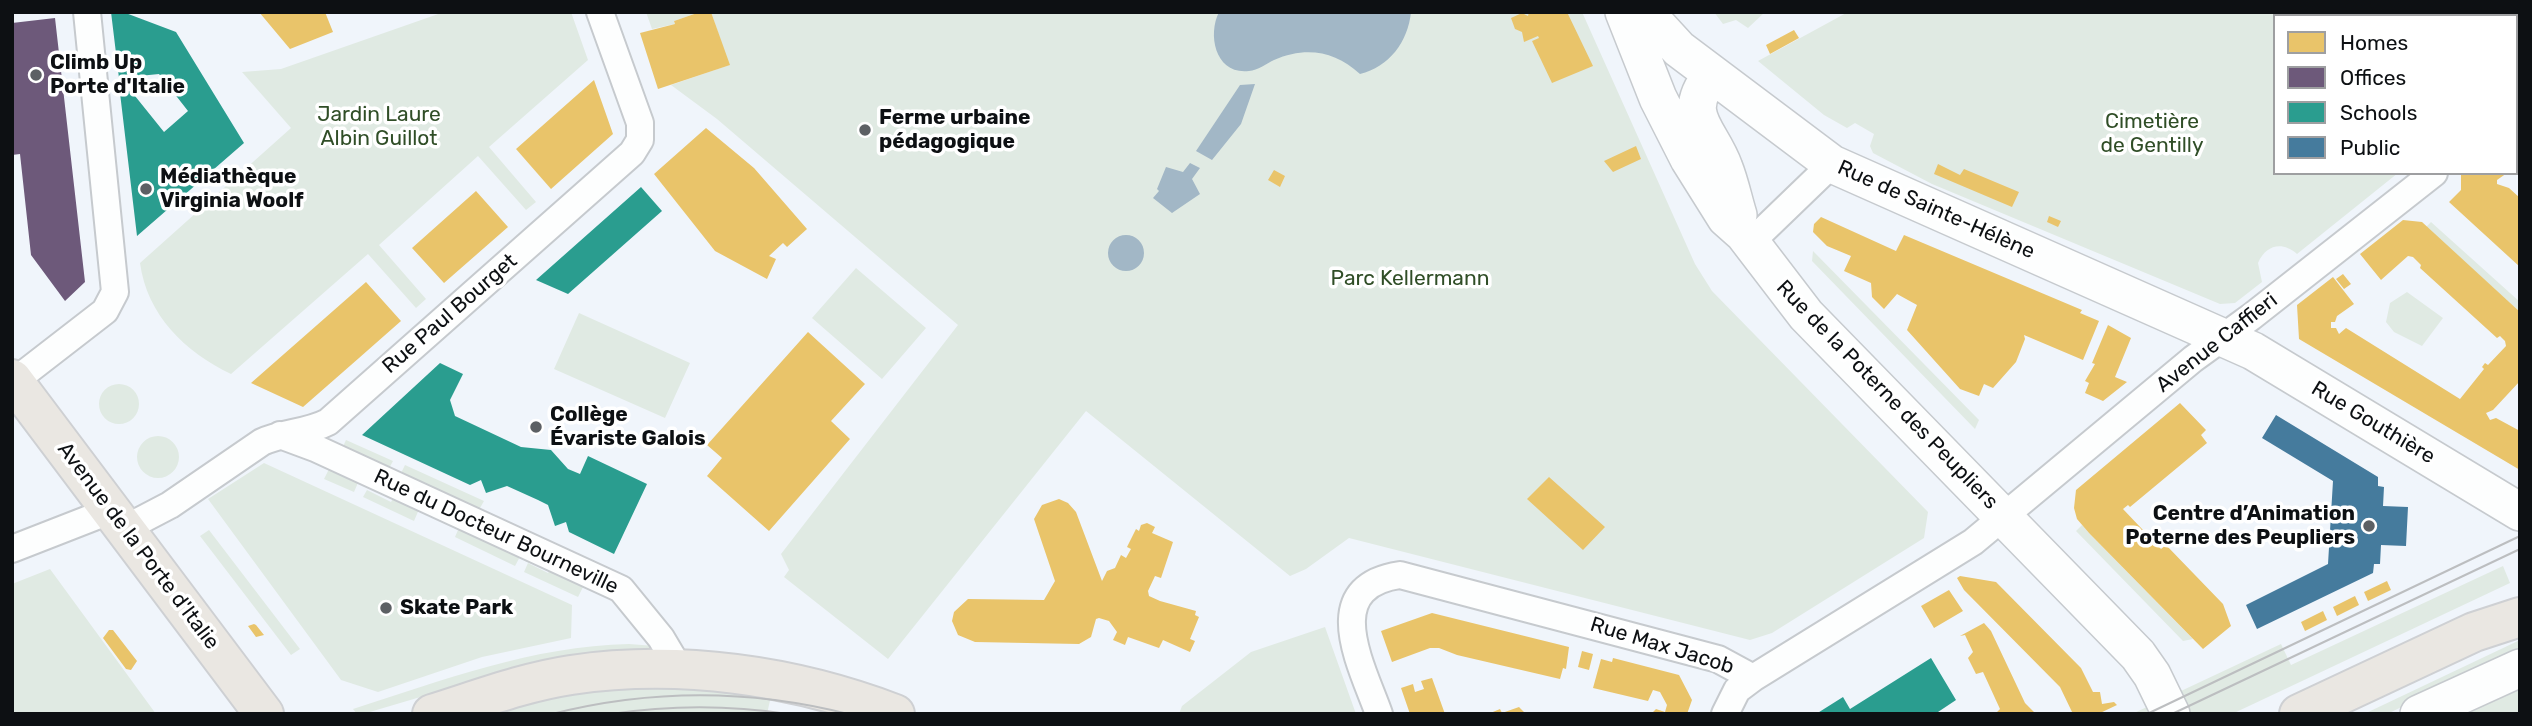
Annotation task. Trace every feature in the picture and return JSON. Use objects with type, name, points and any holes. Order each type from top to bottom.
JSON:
[{"type":"main road","name":"Rue de la Poterne des Peupliers","points":[[1624,12],[1657,98],[1689,159],[1726,218],[1806,315],[2138,655],[2152,675],[2171,714]]},
{"type":"main road","name":"Rue de Sainte-Hélène","points":[[1644,12],[1679,49],[1832,164],[2224,337]]},
{"type":"main road","points":[[1712,75],[1699,91],[1697,105],[1700,121],[1724,166],[1746,239]]},
{"type":"main road","name":"Rue Gouthière","points":[[2224,337],[2253,351],[2520,512]]},
{"type":"main road","name":"Avenue de la Porte d'Italie","points":[[13,381],[264,714]]},
{"type":"main road","points":[[2474,632],[2520,597]]},
{"type":"main road","points":[[2299,714],[2474,632],[2520,617]]},
{"type":"main road","points":[[2419,714],[2520,668]]},
{"type":"main road","points":[[432,714],[569,676],[618,670],[680,670],[761,677],[849,698],[895,714]]},
{"type":"street","points":[[13,381],[105,311],[115,292],[87,12]]},
{"type":"street","name":"Rue Paul Bourget","points":[[12,550],[170,505],[255,446],[279,435],[306,431],[328,422],[632,153],[639,140],[640,123],[600,12]]},
{"type":"street","points":[[1746,239],[1832,164]]},
{"type":"street","name":"Avenue Caffieri","points":[[2003,516],[2224,337],[2431,175]]},
{"type":"street","name":"Rue du Docteur Bourneville","points":[[279,435],[315,448],[621,589],[631,597],[680,670]]},
{"type":"street","name":"Rue Max Jacob","points":[[1379,714],[1350,629],[1354,603],[1365,590],[1385,577],[1411,576],[1718,659],[1753,678],[1973,542],[2003,516]]},
{"type":"street","points":[[1726,714],[1737,690],[1753,678]]},
{"type":"green space","name":"Jardin Laure Albin Guillot","points":[[444,12],[571,12],[588,60],[489,147],[536,202],[526,210],[478,156],[379,245],[426,299],[416,308],[368,254],[231,374],[198,355],[171,330],[160,315],[144,282],[140,263],[291,128],[242,72],[281,69]]},
{"type":"green space","points":[[646,12],[700,12],[674,21],[675,24],[652,29]]},
{"type":"green space","name":"Parc Kellermann","points":[[711,12],[1582,12],[1695,264],[1712,291],[1928,512],[1924,538],[1772,633],[1750,640],[1349,538],[1306,569],[1290,576],[1086,411],[888,659],[784,577],[789,570],[781,554],[958,325],[717,119],[671,85],[729,65]]},
{"type":"green space","points":[[1714,12],[1765,12],[1748,28],[1736,20],[1723,24]]},
{"type":"green space","name":"Cimetière de Gentilly","points":[[1848,12],[2520,12],[2518,35],[2518,14],[2273,14],[2273,175],[2396,175],[2297,254],[2280,246],[2265,252],[2258,263],[2262,282],[2235,303],[2220,304],[1932,184],[1873,153],[1870,146],[1874,134],[1855,123],[1847,128],[1824,115],[1758,61]]},
{"type":"green space","points":[[2431,222],[2520,302],[2520,312],[2426,227]]},
{"type":"green space","points":[[1813,251],[1979,420],[1975,429],[1812,261]]},
{"type":"green space","points":[[856,268],[926,328],[882,379],[812,318]]},
{"type":"green space","points":[[2407,292],[2443,318],[2422,346],[2394,332],[2386,322],[2390,303]]},
{"type":"green space","points":[[579,313],[690,363],[665,418],[554,369]]},
{"type":"green space","points":[[119,384],[133,390],[139,404],[133,418],[119,424],[105,418],[99,404],[105,390]]},
{"type":"green space","points":[[158,436],[173,442],[179,457],[173,472],[158,478],[143,472],[137,457],[143,442]]},
{"type":"green space","points":[[346,440],[393,461],[386,474],[340,453]]},
{"type":"green space","points":[[264,463],[572,605],[571,638],[482,657],[378,692],[341,680],[208,499]]},
{"type":"green space","points":[[331,465],[360,478],[354,492],[324,479]]},
{"type":"green space","points":[[405,465],[484,501],[476,515],[398,479]]},
{"type":"green space","points":[[367,490],[391,502],[395,495],[420,507],[414,521],[363,497]]},
{"type":"green space","points":[[461,523],[522,553],[515,566],[455,537]]},
{"type":"green space","points":[[2082,525],[2193,639],[2183,641],[2076,531]]},
{"type":"green space","points":[[209,530],[300,649],[291,655],[200,536]]},
{"type":"green space","points":[[528,563],[548,573],[551,567],[585,583],[578,597],[524,572]]},
{"type":"green space","points":[[2503,566],[2510,583],[2232,714],[2132,714],[2281,644],[2291,665]]},
{"type":"green space","points":[[50,569],[156,714],[12,714],[12,584]]},
{"type":"green space","points":[[1325,627],[1356,714],[1179,714],[1182,706],[1251,652]]},
{"type":"green space","points":[[2520,640],[2520,649],[2506,657],[2387,714],[2364,714]]},
{"type":"green space","points":[[629,644],[655,646],[655,652],[532,664],[363,714],[357,714],[353,709],[489,666],[558,651]]},
{"type":"green space","points":[[609,683],[773,687],[767,714],[485,714]]},
{"type":"green space","points":[[2520,688],[2520,714],[2463,714]]},
{"type":"water","points":[[1219,12],[1411,12],[1406,33],[1395,52],[1380,66],[1360,74],[1341,60],[1309,52],[1286,56],[1249,71],[1238,71],[1229,67],[1217,52],[1214,32]]},
{"type":"water","points":[[1255,84],[1241,124],[1212,160],[1196,151],[1240,85]]},
{"type":"water","points":[[1190,163],[1200,168],[1192,179],[1200,194],[1172,213],[1153,198],[1159,191],[1157,189],[1166,167],[1183,172]]},
{"type":"water","points":[[1126,235],[1139,240],[1144,253],[1139,266],[1126,271],[1113,266],[1108,253],[1113,240]]},
{"type":"building: Homes","points":[[259,12],[325,12],[333,32],[290,49]]},
{"type":"building: Homes","points":[[700,12],[711,12],[730,65],[658,89],[640,33],[675,24],[674,21]]},
{"type":"building: Homes","points":[[1529,12],[1567,12],[1593,66],[1552,83],[1532,41],[1539,38],[1538,36],[1524,42],[1522,32],[1515,29],[1511,18],[1522,13],[1528,16]]},
{"type":"building: Homes","points":[[1794,30],[1799,38],[1770,54],[1766,45]]},
{"type":"building: Homes","points":[[594,80],[613,134],[551,189],[516,149]]},
{"type":"building: Homes","points":[[706,128],[754,168],[807,229],[787,247],[783,243],[769,256],[776,259],[767,279],[715,251],[654,174]]},
{"type":"building: Homes","points":[[1636,146],[1641,159],[1613,172],[1604,161]]},
{"type":"building: Homes","points":[[1938,164],[1960,175],[1964,169],[2019,192],[2012,207],[1934,174]]},
{"type":"building: Homes","points":[[1274,170],[1285,176],[1280,187],[1268,180]]},
{"type":"building: Homes","points":[[2461,175],[2504,175],[2497,180],[2497,184],[2509,188],[2520,198],[2520,267],[2449,202],[2461,190]]},
{"type":"building: Homes","points":[[476,191],[508,227],[444,283],[412,248]]},
{"type":"building: Homes","points":[[2049,216],[2061,221],[2058,227],[2047,222]]},
{"type":"building: Homes","points":[[1821,217],[1896,251],[1904,235],[2082,310],[2080,313],[2099,321],[2083,360],[2024,335],[2016,362],[1993,388],[1984,384],[1979,396],[1960,389],[1907,330],[1917,305],[1897,294],[1884,309],[1872,297],[1871,283],[1844,271],[1851,256],[1827,246],[1813,232],[1814,224]]},
{"type":"building: Homes","points":[[2403,220],[2422,222],[2520,312],[2520,381],[2493,410],[2486,413],[2490,420],[2496,418],[2520,431],[2520,470],[2299,339],[2297,305],[2333,277],[2354,304],[2337,316],[2335,322],[2331,322],[2331,328],[2336,328],[2339,334],[2346,328],[2460,399],[2484,369],[2482,367],[2485,363],[2488,365],[2506,346],[2505,341],[2500,336],[2497,338],[2420,268],[2421,265],[2413,257],[2408,256],[2381,280],[2360,254]]},
{"type":"building: Homes","points":[[2343,274],[2351,284],[2344,289],[2336,279]]},
{"type":"building: Homes","points":[[366,282],[401,321],[359,358],[303,407],[251,383]]},
{"type":"building: Homes","points":[[2108,325],[2131,338],[2115,377],[2127,382],[2103,401],[2085,393],[2089,383],[2085,381],[2095,364],[2092,363]]},
{"type":"building: Homes","points":[[808,332],[865,384],[831,421],[850,439],[769,531],[707,476],[722,458],[707,445]]},
{"type":"building: Homes","points":[[2180,403],[2206,430],[2201,435],[2207,443],[2130,507],[2128,505],[2123,509],[2161,549],[2166,545],[2223,604],[2231,626],[2203,649],[2089,533],[2077,519],[2074,508],[2076,490]]},
{"type":"building: Homes","points":[[1549,477],[1605,527],[1583,550],[1527,499]]},
{"type":"building: Homes","points":[[1059,499],[1068,503],[1076,512],[1102,581],[1107,571],[1115,568],[1121,555],[1126,558],[1131,549],[1127,547],[1141,525],[1147,523],[1155,527],[1152,533],[1173,542],[1161,578],[1155,576],[1148,591],[1149,596],[1160,601],[1196,611],[1195,615],[1199,617],[1190,639],[1195,641],[1190,652],[1163,640],[1159,648],[1128,637],[1125,645],[1113,640],[1117,632],[1109,621],[1099,618],[1096,619],[1091,637],[1079,644],[975,642],[958,635],[952,621],[954,612],[968,599],[1044,600],[1055,581],[1034,519],[1042,505]]},
{"type":"building: Homes","points":[[1960,576],[1996,582],[2081,668],[2093,692],[2100,692],[2102,704],[2114,702],[2117,705],[2098,714],[2073,714],[2060,687],[1964,590],[1957,578]]},
{"type":"building: Homes","points":[[2387,581],[2391,590],[2368,601],[2364,592]]},
{"type":"building: Homes","points":[[1949,590],[1963,611],[1934,628],[1921,606]]},
{"type":"building: Homes","points":[[2355,596],[2359,605],[2337,616],[2333,607]]},
{"type":"building: Homes","points":[[2323,611],[2327,620],[2305,631],[2301,622]]},
{"type":"building: Homes","points":[[1432,613],[1569,647],[1566,669],[1563,668],[1560,679],[1457,655],[1439,648],[1430,648],[1392,662],[1381,631]]},
{"type":"building: Homes","points":[[1984,623],[1991,631],[2025,703],[2036,714],[1995,714],[2000,709],[1983,672],[1976,674],[1968,658],[1973,652],[1965,635],[1960,636]]},
{"type":"building: Homes","points":[[254,624],[264,635],[256,637],[248,626]]},
{"type":"building: Homes","points":[[109,630],[113,630],[137,661],[131,670],[126,669],[103,638]]},
{"type":"building: Homes","points":[[1582,651],[1593,654],[1589,670],[1578,667]]},
{"type":"building: Homes","points":[[1613,658],[1679,675],[1692,700],[1687,714],[1651,714],[1656,709],[1665,712],[1667,705],[1660,692],[1653,690],[1648,701],[1593,688],[1601,659],[1612,662]]},
{"type":"building: Homes","points":[[1432,678],[1445,714],[1410,714],[1401,688],[1413,684],[1415,692],[1424,689],[1421,681]]},
{"type":"building: Homes","points":[[1519,707],[1526,714],[1488,714],[1500,709],[1502,713]]},
{"type":"building: Offices","points":[[55,18],[85,282],[65,301],[31,255],[20,154],[12,155],[12,23]]},
{"type":"building: Schools","points":[[111,12],[123,12],[176,32],[244,143],[137,236],[120,93],[131,91],[164,132],[188,111],[159,74],[119,78]]},
{"type":"building: Schools","points":[[641,187],[662,211],[568,294],[536,280]]},
{"type":"building: Schools","points":[[440,363],[463,374],[450,400],[455,416],[521,447],[551,450],[568,469],[580,474],[588,456],[647,484],[614,554],[569,532],[566,522],[555,526],[548,505],[538,500],[507,486],[486,493],[481,480],[470,485],[362,435]]},
{"type":"building: Schools","points":[[1931,658],[1956,700],[1935,714],[1816,714],[1843,697],[1850,709]]},
{"type":"building: Public","name":"Centre d’Animation Poterne des Peupliers","points":[[2276,415],[2378,477],[2378,486],[2384,487],[2383,506],[2408,507],[2406,546],[2381,545],[2380,564],[2374,564],[2373,573],[2257,629],[2246,605],[2328,564],[2333,481],[2262,438]]},
{"type":"tram line","points":[[2147,714],[2520,536]]},
{"type":"tram line","points":[[2172,714],[2520,549]]},
{"type":"tram line","points":[[552,714],[626,700],[700,695],[774,700],[848,714]]},
{"type":"tram line","points":[[611,714],[700,707],[788,714]]},
{"type":"place","name":"Climb Up Porte d'Italie","points":[[36,75]]},
{"type":"place","name":"Ferme urbaine pédagogique","points":[[865,130]]},
{"type":"place","name":"Médiathèque Virginia Woolf","points":[[146,189]]},
{"type":"place","name":"Collège Évariste Galois","points":[[536,427]]},
{"type":"place","name":"Centre d’Animation Poterne des Peupliers","points":[[2369,526]]},
{"type":"place","name":"Skate Park","points":[[386,608]]}]
